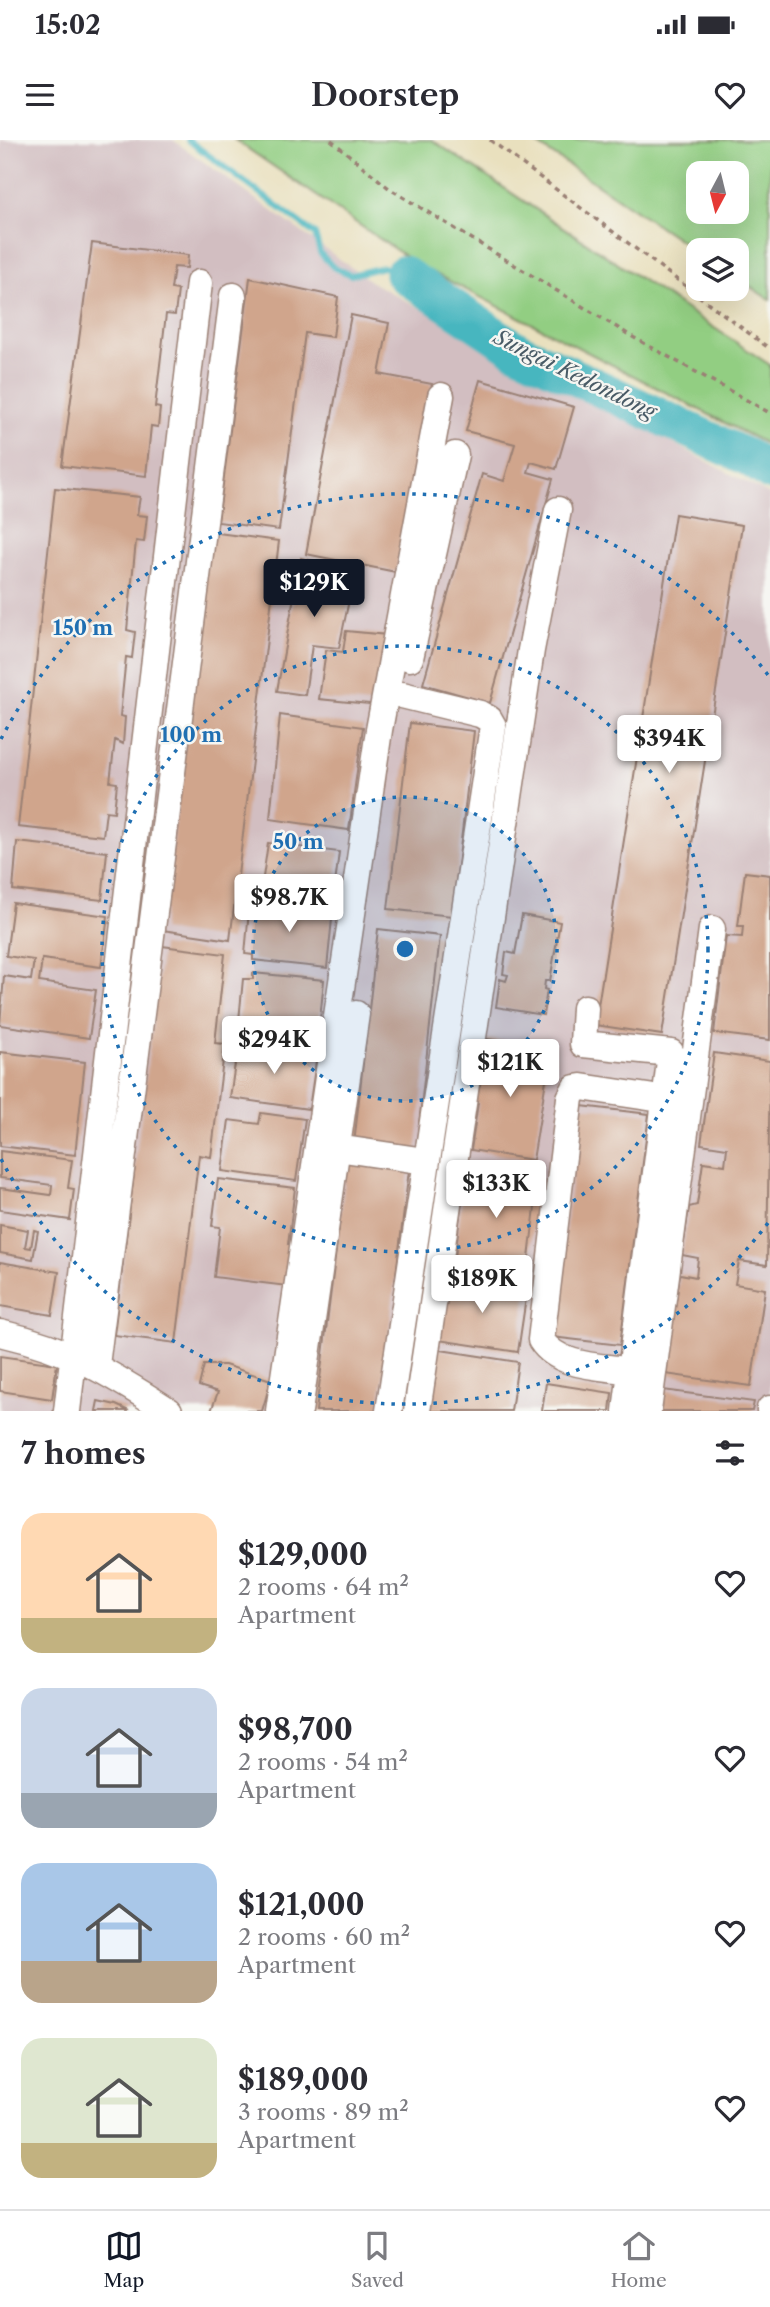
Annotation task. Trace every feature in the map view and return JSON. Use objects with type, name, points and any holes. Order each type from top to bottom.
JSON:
[{"type":"street","points":[[85,1360],[199,283]]},
{"type":"street","points":[[67,1411],[85,1360],[233,296]]},
{"type":"street","points":[[279,1411],[379,730],[441,396]]},
{"type":"street","points":[[299,1411],[402,695],[454,455]]},
{"type":"street","points":[[416,1411],[531,650],[558,510]]},
{"type":"street","points":[[389,1411],[492,726],[489,719],[480,714],[402,695]]},
{"type":"street","points":[[648,1411],[712,929]]},
{"type":"street","points":[[585,1009],[583,1044],[671,1053],[668,1100],[626,1411]]},
{"type":"street","points":[[632,1371],[561,1359],[549,1353],[541,1340],[570,1098],[575,1088],[581,1087],[668,1100]]},
{"type":"street","points":[[337,1147],[425,1161]]},
{"type":"street","points":[[0,1334],[46,1344],[85,1360],[169,1411]]},
{"type":"path","points":[[331,140],[390,189],[631,336],[770,413]]},
{"type":"path","points":[[490,140],[770,349]]},
{"type":"shaded area","points":[[0,140],[173,140],[373,283],[770,495],[770,1411],[0,1411]]},
{"type":"green space","points":[[235,140],[432,140],[770,365],[770,446],[418,265]]},
{"type":"green space","points":[[531,140],[770,140],[770,300],[749,286],[749,238],[686,238],[686,244]]},
{"type":"building","points":[[92,243],[188,255],[187,268],[174,267],[171,289],[178,290],[175,315],[166,314],[155,407],[160,408],[158,427],[151,426],[146,476],[62,466]]},
{"type":"building","points":[[250,278],[338,297],[333,337],[305,333],[279,530],[218,522]]},
{"type":"building","points":[[351,315],[389,323],[379,374],[432,384],[396,572],[306,554]]},
{"type":"building","points":[[480,380],[574,407],[556,469],[531,462],[528,472],[553,479],[490,703],[423,684],[482,474],[504,481],[515,444],[466,431]]},
{"type":"building","points":[[55,488],[140,497],[137,515],[147,516],[144,542],[136,541],[127,630],[135,632],[132,658],[126,657],[120,716],[125,717],[123,744],[115,740],[110,782],[117,783],[114,812],[106,811],[103,836],[18,827]]},
{"type":"building","points":[[675,514],[742,525],[662,1035],[595,1025]]},
{"type":"building","points":[[210,532],[279,541],[230,940],[162,930]]},
{"type":"building","points":[[301,558],[355,571],[339,648],[312,645],[305,695],[277,691]]},
{"type":"building","points":[[346,631],[387,635],[379,705],[319,699],[326,650],[343,652]]},
{"type":"building","points":[[280,715],[363,727],[349,830],[270,819]]},
{"type":"building","points":[[410,723],[474,731],[452,916],[388,909]]},
{"type":"building","points":[[17,842],[107,852],[102,900],[13,890]]},
{"type":"building","points":[[268,843],[339,852],[333,900],[261,891]]},
{"type":"building","points":[[745,872],[770,875],[770,1040],[714,1033],[726,936],[742,937],[743,926],[738,926]]},
{"type":"building","points":[[250,900],[333,909],[327,968],[253,960],[253,955],[245,954]]},
{"type":"building","points":[[13,903],[108,916],[101,967],[42,959],[39,982],[96,990],[89,1038],[0,1025],[4,976],[31,980],[34,960],[6,956]]},
{"type":"building","points":[[522,915],[560,922],[550,981],[545,981],[544,989],[547,990],[543,1015],[496,1007],[500,979],[506,981],[508,975],[503,974],[506,952],[515,954]]},
{"type":"building","points":[[378,929],[440,936],[416,1151],[354,1144]]},
{"type":"building","points":[[162,946],[225,954],[215,1043],[225,1044],[211,1157],[199,1155],[176,1343],[114,1335]]},
{"type":"building","points":[[253,973],[324,980],[318,1039],[238,1031],[243,979],[253,979]]},
{"type":"building","points":[[487,1039],[551,1049],[533,1160],[471,1150],[478,1103],[471,1102],[474,1084],[480,1085]]},
{"type":"building","points":[[244,1044],[317,1054],[309,1109],[230,1098],[237,1050],[243,1051]]},
{"type":"building","points":[[0,1052],[85,1062],[75,1155],[0,1146]]},
{"type":"building","points":[[714,1053],[770,1061],[767,1265],[739,1261],[735,1284],[765,1289],[751,1386],[665,1374],[680,1274],[696,1277],[698,1258],[682,1255],[689,1207],[697,1205],[703,1162],[725,1165],[727,1148],[701,1144]]},
{"type":"building","points":[[581,1106],[649,1114],[620,1345],[552,1337]]},
{"type":"building","points":[[261,1113],[305,1119],[296,1181],[222,1171],[229,1120],[259,1124]]},
{"type":"building","points":[[0,1151],[72,1160],[68,1188],[74,1189],[70,1220],[0,1210],[0,1188],[51,1195],[52,1185],[0,1178]]},
{"type":"building","points":[[347,1162],[409,1170],[379,1411],[316,1411]]},
{"type":"building","points":[[466,1164],[539,1173],[527,1275],[454,1267]]},
{"type":"building","points":[[218,1179],[295,1188],[288,1244],[293,1244],[287,1286],[214,1277],[220,1227],[212,1226]]},
{"type":"building","points":[[0,1225],[28,1230],[25,1247],[31,1248],[34,1230],[38,1231],[33,1259],[0,1253]]},
{"type":"building","points":[[0,1262],[59,1272],[52,1315],[0,1306]]},
{"type":"building","points":[[446,1279],[527,1291],[518,1352],[438,1340]]},
{"type":"building","points":[[434,1349],[518,1362],[511,1411],[424,1411]]},
{"type":"building","points":[[0,1356],[57,1364],[52,1399],[0,1391]]},
{"type":"building","points":[[204,1365],[225,1365],[271,1380],[262,1411],[211,1411],[218,1392],[199,1386]]},
{"type":"building","points":[[546,1383],[612,1393],[610,1411],[542,1411]]},
{"type":"building","points":[[663,1390],[754,1402],[752,1411],[660,1411]]},
{"type":"building","points":[[98,1401],[116,1405],[129,1411],[96,1411]]},
{"type":"waterway","name":"Sungai Kedondong","points":[[188,140],[315,234],[320,253],[333,267],[351,275],[383,267],[403,274]]},
{"type":"waterway","name":"Sungai Kedondong","points":[[403,274],[517,350],[749,458],[770,472]]}]
